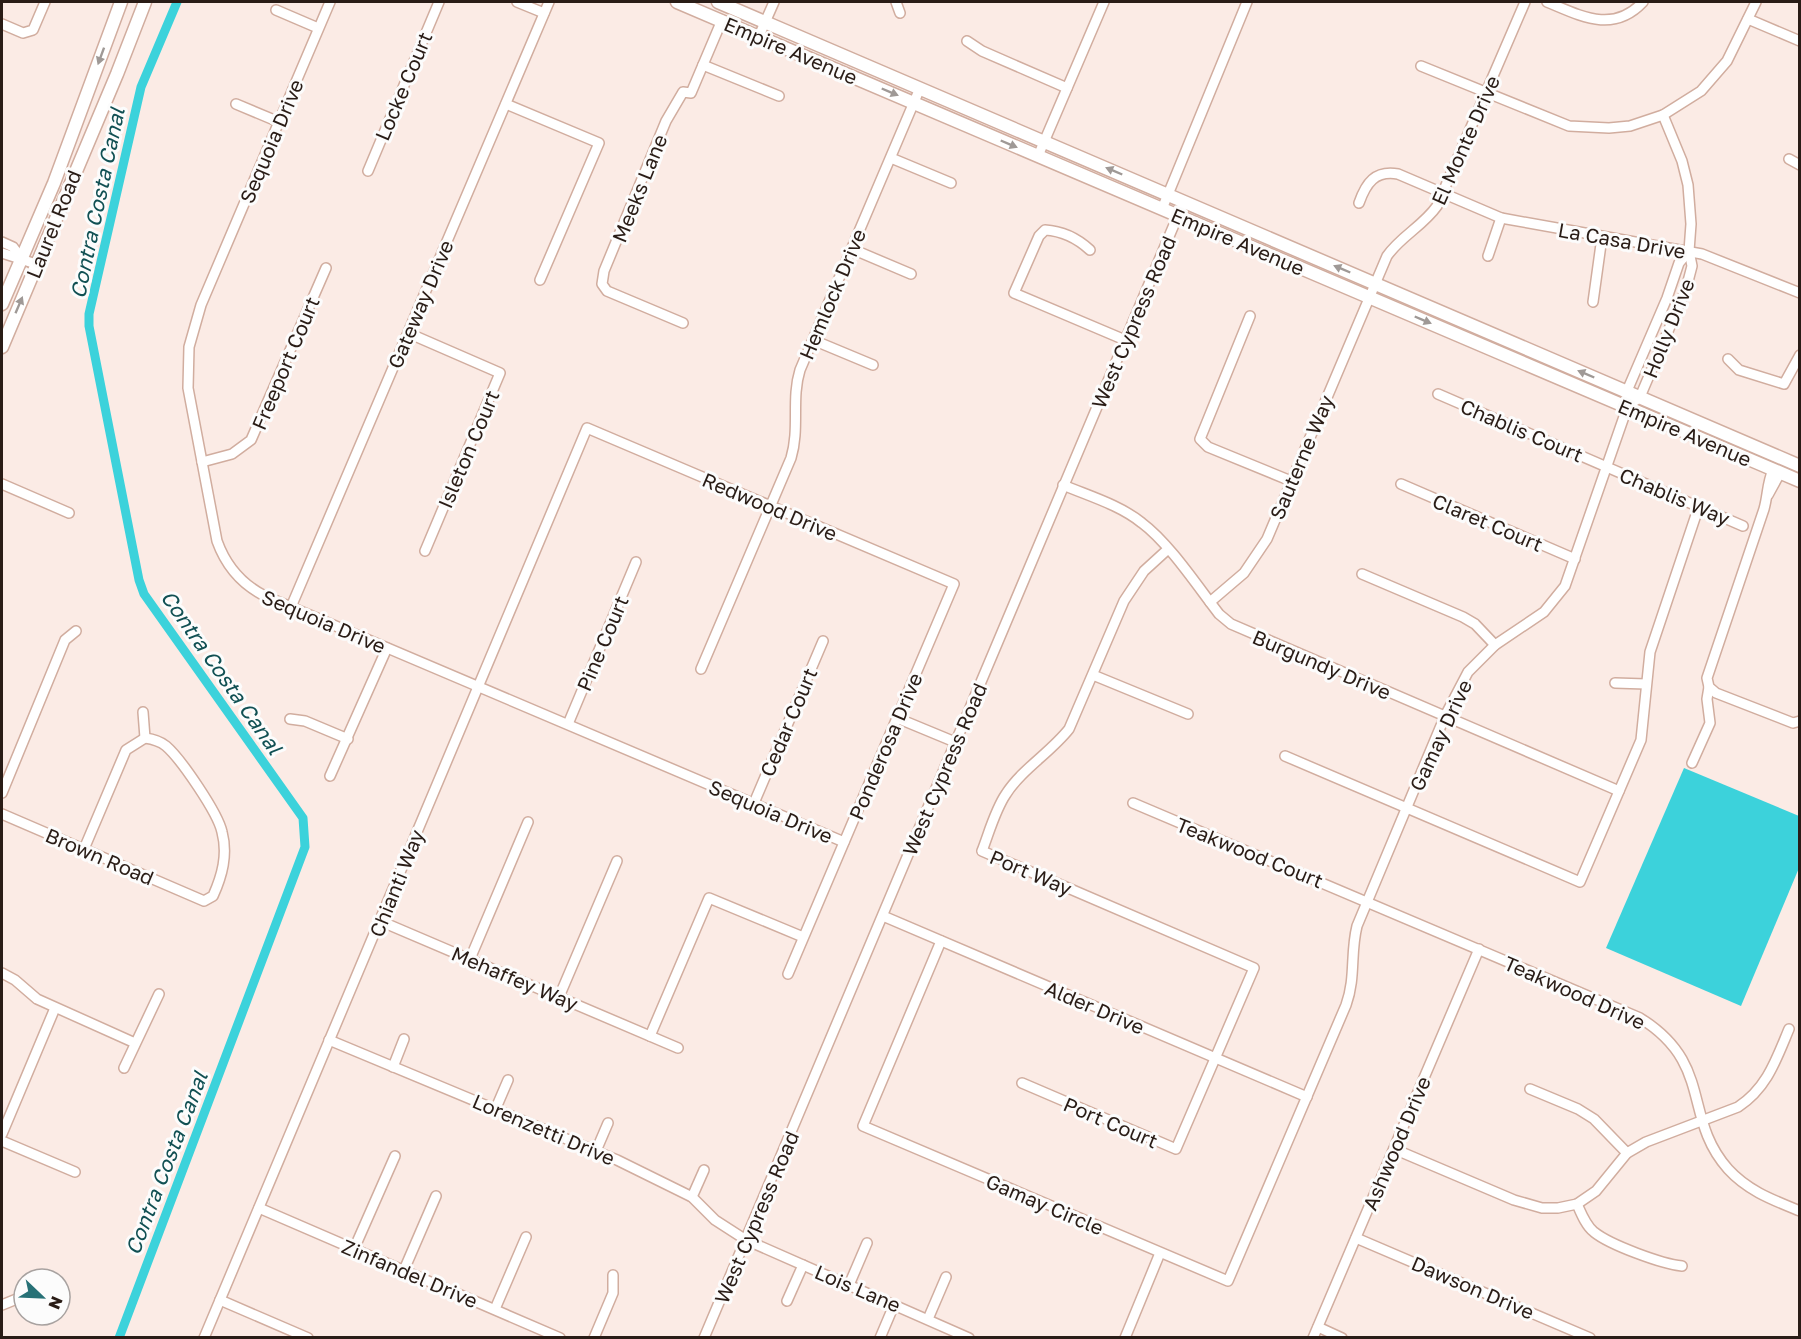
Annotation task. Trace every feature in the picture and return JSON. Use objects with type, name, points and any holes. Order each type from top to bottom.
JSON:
[{"type":"main road","name":"Laurel Road","points":[[2,304],[58,172],[121,2]]},
{"type":"main road","name":"Laurel Road","points":[[2,346],[145,2]]},
{"type":"main road","name":"Empire Avenue","points":[[677,2],[1800,481]]},
{"type":"main road","name":"Empire Avenue","points":[[718,2],[1800,466]]},
{"type":"main road","points":[[1777,471],[1782,464],[1800,471]]},
{"type":"street","points":[[2,24],[22,33],[33,30],[45,2]]},
{"type":"street","name":"Sequoia Drive","points":[[330,2],[201,305],[191,336],[188,388],[217,541],[225,560],[246,584],[291,607],[844,842]]},
{"type":"street","name":"Locke Court","points":[[368,171],[439,2]]},
{"type":"street","points":[[517,2],[544,13]]},
{"type":"street","name":"Gateway Drive","points":[[291,607],[549,2]]},
{"type":"street","points":[[759,36],[774,2]]},
{"type":"street","points":[[896,2],[900,13]]},
{"type":"street","points":[[1038,156],[1104,2]]},
{"type":"street","points":[[1162,209],[1247,2]]},
{"type":"street","name":"El Monte Drive","points":[[1369,297],[1395,244],[1429,217],[1443,193],[1526,2]]},
{"type":"street","points":[[1547,2],[1599,22],[1623,17],[1643,2]]},
{"type":"street","points":[[1421,66],[1551,121],[1588,128],[1630,126],[1663,115],[1688,101],[1716,75],[1736,46],[1756,2]]},
{"type":"street","points":[[276,10],[318,28]]},
{"type":"street","points":[[1748,19],[1800,40]]},
{"type":"street","name":"Meeks Lane","points":[[683,323],[607,291],[602,284],[604,271],[666,121],[683,92],[691,93],[722,20]]},
{"type":"street","points":[[967,41],[982,51],[1067,88]]},
{"type":"street","points":[[703,65],[779,96]]},
{"type":"street","name":"Hemlock Drive","points":[[701,669],[795,445],[794,392],[800,370],[920,88]]},
{"type":"street","points":[[236,104],[279,122]]},
{"type":"street","points":[[506,104],[598,142],[540,280]]},
{"type":"street","name":"Holly Drive","points":[[1627,408],[1640,397],[1686,289],[1692,266],[1689,251],[1691,224],[1688,185],[1682,161],[1663,115]]},
{"type":"street","points":[[891,158],[951,183]]},
{"type":"street","points":[[1789,159],[1800,165]]},
{"type":"street","name":"La Casa Drive","points":[[1359,203],[1365,185],[1373,178],[1389,173],[1501,218],[1689,251],[1720,260],[1800,293]]},
{"type":"street","name":"West Cypress Road","points":[[704,1338],[1184,201]]},
{"type":"street","points":[[1488,256],[1501,218]]},
{"type":"street","points":[[1090,250],[1068,235],[1045,230],[1039,236],[1014,293],[1125,340]]},
{"type":"street","points":[[1593,302],[1602,237]]},
{"type":"street","points":[[2,242],[14,247],[21,258]]},
{"type":"street","points":[[852,249],[912,274]]},
{"type":"street","name":"Holly Drive","points":[[1627,408],[1627,392],[1667,298],[1679,263],[1689,251]]},
{"type":"street","points":[[2,253],[36,264]]},
{"type":"street","name":"Freeport Court","points":[[202,462],[232,454],[251,440],[326,268]]},
{"type":"street","name":"Sauterne Way","points":[[1210,602],[1244,573],[1258,555],[1369,297]]},
{"type":"street","points":[[1250,316],[1200,439],[1208,447],[1291,481]]},
{"type":"street","name":"Isleton Court","points":[[408,333],[500,374],[425,551]]},
{"type":"street","points":[[813,340],[873,365]]},
{"type":"street","points":[[1728,359],[1739,370],[1784,384],[1800,356]]},
{"type":"street","name":"Chablis Court","points":[[1438,394],[1606,466]]},
{"type":"street","name":"Gamay Drive","points":[[1307,1097],[1353,986],[1353,941],[1367,901],[1445,716],[1468,672],[1495,645],[1544,612],[1565,586],[1627,408]]},
{"type":"street","name":"Redwood Drive","points":[[587,428],[954,584]]},
{"type":"street","name":"Chianti Way","points":[[204,1338],[587,428]]},
{"type":"street","name":"Chablis Way","points":[[1606,466],[1743,526]]},
{"type":"street","points":[[1692,763],[1710,723],[1707,699],[1709,668],[1717,652],[1768,495],[1767,485],[1777,471]]},
{"type":"street","points":[[2,484],[69,513]]},
{"type":"street","name":"Burgundy Drive","points":[[1064,484],[1135,518],[1156,535],[1220,614],[1243,630],[1619,791]]},
{"type":"street","name":"Claret Court","points":[[1401,484],[1575,559]]},
{"type":"street","points":[[1285,756],[1580,882],[1641,740],[1650,652],[1698,506]]},
{"type":"street","name":"Port Way","points":[[1167,550],[1133,586],[1069,729],[1055,747],[1017,780],[1005,795],[982,851],[1254,968],[1215,1058]]},
{"type":"street","name":"Pine Court","points":[[568,724],[636,562]]},
{"type":"street","points":[[1362,574],[1464,617],[1475,624],[1495,645]]},
{"type":"street","name":"Ponderosa Drive","points":[[788,974],[954,584]]},
{"type":"street","points":[[2,793],[65,640],[76,631]]},
{"type":"street","name":"Cedar Court","points":[[754,803],[823,641]]},
{"type":"street","points":[[330,776],[387,648]]},
{"type":"street","points":[[1093,675],[1188,714]]},
{"type":"street","points":[[1615,683],[1646,684]]},
{"type":"street","points":[[1709,687],[1716,693],[1759,711],[1793,723],[1800,721]]},
{"type":"street","points":[[84,849],[126,750],[134,742],[145,738],[143,712]]},
{"type":"street","points":[[897,718],[955,742]]},
{"type":"street","points":[[290,719],[305,721],[348,739]]},
{"type":"street","name":"Brown Road","points":[[2,814],[198,899],[208,901],[213,896],[224,867],[224,848],[220,826],[174,754],[165,745],[145,738]]},
{"type":"street","name":"Teakwood Court","points":[[1133,803],[1367,901]]},
{"type":"street","points":[[470,959],[528,822]]},
{"type":"street","points":[[559,997],[617,861]]},
{"type":"street","points":[[650,1036],[709,898],[803,937]]},
{"type":"street","name":"Teakwood Drive","points":[[1367,901],[1626,1011],[1653,1026],[1678,1050],[1688,1067],[1712,1146],[1738,1179],[1760,1195],[1800,1211]]},
{"type":"street","name":"Alder Drive","points":[[883,916],[1307,1097]]},
{"type":"street","name":"Mehaffey Way","points":[[380,921],[678,1048]]},
{"type":"street","name":"Gamay Circle","points":[[941,941],[862,1126],[1228,1281],[1307,1097]]},
{"type":"street","name":"Ashwood Drive","points":[[1313,1338],[1479,950]]},
{"type":"street","points":[[2,973],[15,980],[29,994],[55,1008],[135,1043]]},
{"type":"street","points":[[124,1068],[159,994]]},
{"type":"street","points":[[2,1134],[55,1008]]},
{"type":"street","points":[[1394,1149],[1514,1200],[1542,1208],[1577,1204],[1596,1191],[1627,1154],[1646,1142],[1738,1107],[1762,1088],[1790,1029]]},
{"type":"street","points":[[393,1067],[404,1039]]},
{"type":"street","name":"Lorenzetti Drive","points":[[329,1040],[596,1151],[692,1197],[715,1220],[746,1240]]},
{"type":"street","name":"Port Court","points":[[1022,1083],[1176,1149],[1215,1058]]},
{"type":"street","points":[[496,1108],[508,1080]]},
{"type":"street","points":[[1530,1089],[1594,1119],[1627,1154]]},
{"type":"street","points":[[596,1151],[608,1123]]},
{"type":"street","points":[[2,1141],[75,1172]]},
{"type":"street","points":[[354,1249],[395,1156]]},
{"type":"street","points":[[692,1197],[704,1170]]},
{"type":"street","points":[[404,1270],[436,1196]]},
{"type":"street","points":[[1577,1204],[1592,1231],[1603,1238],[1667,1265],[1682,1266]]},
{"type":"street","name":"Zinfandel Drive","points":[[259,1208],[560,1338]]},
{"type":"street","points":[[495,1309],[526,1237]]},
{"type":"street","name":"Dawson Drive","points":[[1356,1238],[1590,1338]]},
{"type":"street","name":"Lois Lane","points":[[746,1240],[969,1338]]},
{"type":"street","points":[[849,1285],[867,1243]]},
{"type":"street","points":[[1125,1338],[1160,1253]]},
{"type":"street","points":[[787,1301],[803,1265]]},
{"type":"street","points":[[594,1338],[613,1293],[613,1275]]},
{"type":"street","points":[[928,1319],[946,1277]]},
{"type":"street","points":[[220,1300],[308,1338]]},
{"type":"street","points":[[880,1338],[894,1305]]},
{"type":"street","points":[[1318,1327],[1342,1338]]},
{"type":"water","points":[[1684,768],[1799,816],[1799,868],[1741,1006],[1606,948]]},
{"type":"waterway","name":"Contra Costa Canal","points":[[119,1338],[305,847],[303,818],[144,594],[139,580],[89,326],[89,314],[141,87],[177,2]]}]
